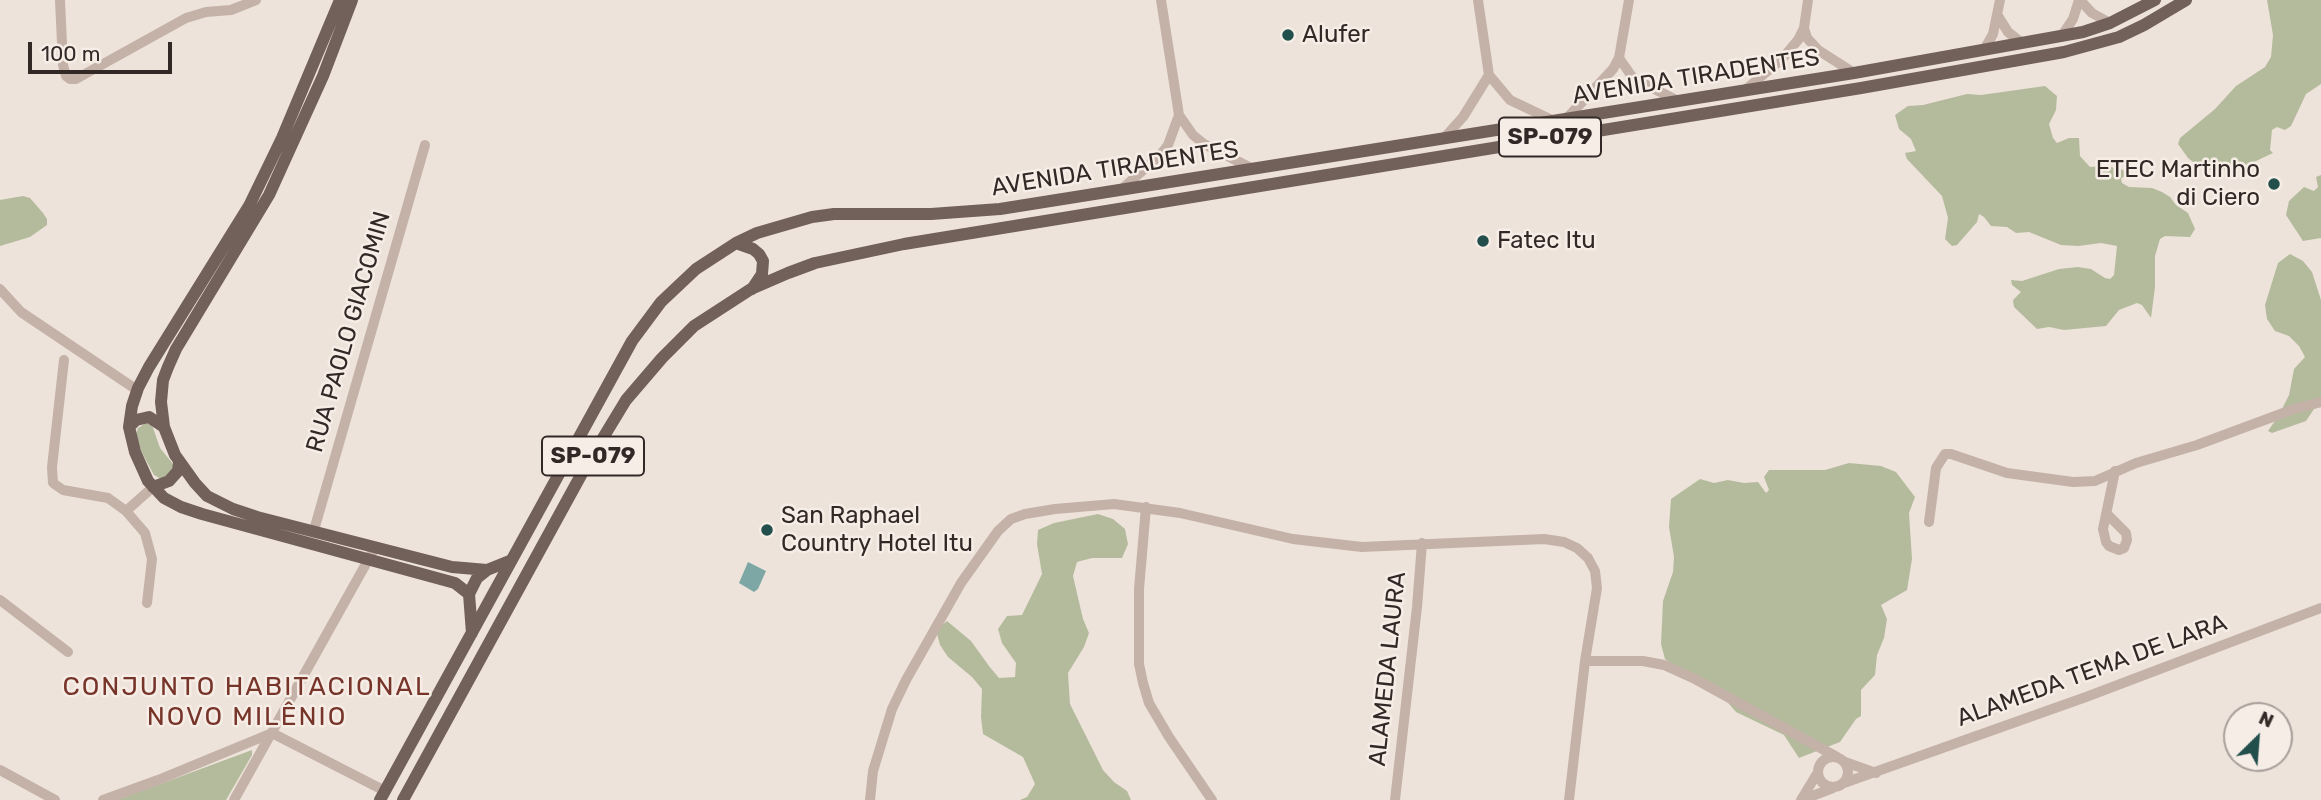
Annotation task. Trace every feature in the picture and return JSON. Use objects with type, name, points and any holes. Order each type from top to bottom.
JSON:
[{"type":"main road","points":[[340,0],[282,138],[249,206],[149,367],[137,390],[129,427],[135,452],[153,487],[164,498],[181,508],[455,583],[469,594]]},
{"type":"main road","points":[[352,0],[323,76],[269,195],[176,349],[168,367],[163,380],[161,402],[164,426],[179,463],[207,496],[218,503],[257,517],[452,567],[487,570]]},
{"type":"main road","name":"AVENIDA TIRADENTES","points":[[383,795],[638,331],[661,302],[696,269],[757,233],[812,217],[1000,209],[1676,100],[1854,74],[2061,37],[2110,23],[2155,0]]},
{"type":"main road","name":"AVENIDA TIRADENTES","points":[[403,800],[586,466],[626,400],[694,326],[751,289],[814,264],[904,244],[1861,88],[2064,52],[2119,37],[2186,0]]},
{"type":"main road","points":[[736,243],[753,249],[760,254],[763,261],[762,274],[751,289]]},
{"type":"main road","points":[[129,427],[136,420],[149,417],[164,426]]},
{"type":"main road","points":[[153,487],[169,481],[178,471],[179,463]]},
{"type":"main road","points":[[472,633],[469,594],[477,578],[487,570],[512,561]]},
{"type":"street","points":[[60,0],[63,65],[66,76],[76,79],[186,18],[206,12],[231,10],[256,0]]},
{"type":"street","points":[[1161,0],[1179,115],[1193,135],[1204,144],[1253,169]]},
{"type":"street","points":[[1478,0],[1489,75],[1510,100],[1552,121]]},
{"type":"street","points":[[1567,118],[1605,80],[1619,58],[1629,0]]},
{"type":"street","points":[[1743,91],[1782,59],[1798,40],[1804,28],[1808,0]]},
{"type":"street","points":[[1984,50],[1993,34],[2000,0]]},
{"type":"street","points":[[2061,37],[2073,19],[2079,0],[2092,13],[2110,23]]},
{"type":"street","points":[[1998,16],[2008,32],[2022,43]]},
{"type":"street","points":[[1804,28],[1807,38],[1818,51],[1854,74]]},
{"type":"street","points":[[1619,58],[1633,78],[1676,100]]},
{"type":"street","points":[[1444,138],[1463,117],[1489,75]]},
{"type":"street","points":[[1121,190],[1168,145],[1179,115]]},
{"type":"street","name":"RUA PAOLO GIACOMIN","points":[[314,530],[425,145]]},
{"type":"street","points":[[0,289],[21,312],[137,390]]},
{"type":"street","points":[[64,360],[52,467],[53,483],[63,490],[108,498],[126,511],[145,533],[152,559],[147,603]]},
{"type":"street","points":[[1929,522],[1937,468],[1945,454],[2007,473],[2061,481],[2095,481],[2115,471],[2321,401]]},
{"type":"street","points":[[2107,514],[2115,471]]},
{"type":"street","points":[[126,511],[153,487]]},
{"type":"street","points":[[870,800],[873,771],[897,699],[961,583],[998,531],[1011,519],[1025,513],[1114,504],[1180,513],[1293,539],[1362,547],[1544,538],[1577,548],[1592,564],[1597,588],[1585,661],[1569,800]]},
{"type":"street","points":[[1146,507],[1139,589],[1139,664],[1143,683],[1149,703],[1169,737],[1212,800]]},
{"type":"street","name":"ALAMEDA LAURA","points":[[1395,800],[1418,607],[1422,543]]},
{"type":"street","points":[[234,800],[376,547]]},
{"type":"street","points":[[0,600],[68,652]]},
{"type":"street","name":"ALAMEDA TEMA DE LARA","points":[[1801,800],[2321,608]]},
{"type":"street","points":[[1585,661],[1643,661],[1664,665],[1695,679],[1841,760],[1877,773]]},
{"type":"street","points":[[272,733],[383,795]]},
{"type":"street","points":[[103,800],[272,733]]},
{"type":"street","points":[[1809,741],[1822,783],[1833,788]]},
{"type":"street","points":[[1819,767],[1825,759],[1841,760]]},
{"type":"street","points":[[1841,760],[1849,773],[1844,783]]},
{"type":"street","name":"ALAMEDA TEMA DE LARA","points":[[1801,800],[1819,767]]},
{"type":"street","points":[[0,770],[55,800]]},
{"type":"green space","points":[[2267,0],[2321,0],[2321,84],[2306,94],[2291,126],[2285,130],[2277,127],[2272,130],[2270,150],[2273,153],[2239,169],[2201,168],[2188,158],[2178,144],[2180,138],[2215,109],[2236,86],[2265,67],[2271,57],[2273,35]]},
{"type":"green space","points":[[2045,86],[2057,96],[2056,110],[2049,124],[2057,143],[2069,138],[2079,138],[2080,156],[2090,167],[2121,169],[2135,177],[2123,177],[2122,183],[2129,187],[2152,188],[2162,192],[2188,213],[2195,229],[2190,237],[2165,236],[2160,239],[2155,256],[2151,318],[2142,305],[2137,303],[2119,310],[2106,326],[2064,330],[2049,327],[2037,329],[2014,307],[2013,300],[2021,292],[2012,285],[2011,280],[2022,281],[2059,269],[2078,267],[2091,269],[2110,279],[2114,275],[2117,246],[2101,243],[2061,245],[2029,232],[2016,233],[2007,227],[1991,226],[1979,214],[1977,222],[1957,245],[1952,246],[1945,239],[1948,218],[1942,196],[1907,159],[1905,153],[1916,151],[1911,139],[1899,129],[1895,115],[1908,106],[1967,94],[1981,95]]},
{"type":"green space","points":[[2321,175],[2321,238],[2303,241],[2286,215],[2289,201],[2304,187],[2314,191],[2318,187],[2316,177]]},
{"type":"green space","points":[[23,196],[30,198],[43,213],[47,225],[30,237],[0,246],[0,200]]},
{"type":"green space","points":[[2290,254],[2303,261],[2312,272],[2321,300],[2321,404],[2316,406],[2306,421],[2272,433],[2268,431],[2289,395],[2294,369],[2305,357],[2289,336],[2275,331],[2267,319],[2265,305],[2278,263]]},
{"type":"green space","points":[[146,423],[152,425],[160,448],[173,464],[173,471],[161,479],[154,475],[141,451],[136,434],[138,428]]},
{"type":"green space","points":[[1849,463],[1881,466],[1896,472],[1915,497],[1909,513],[1912,559],[1907,590],[1881,605],[1887,619],[1884,638],[1877,655],[1875,675],[1861,690],[1861,716],[1840,742],[1799,758],[1784,735],[1736,712],[1717,690],[1677,669],[1665,659],[1661,644],[1663,601],[1673,572],[1674,557],[1669,527],[1671,499],[1700,479],[1714,483],[1728,480],[1758,482],[1766,493],[1769,490],[1764,477],[1769,470],[1825,470]]},
{"type":"green space","points":[[1098,514],[1113,519],[1125,529],[1128,544],[1122,558],[1092,558],[1077,562],[1073,576],[1089,633],[1068,673],[1070,704],[1103,770],[1127,791],[1131,800],[1020,800],[1027,797],[1035,784],[1023,757],[983,734],[982,689],[948,657],[940,645],[936,630],[947,621],[971,641],[999,678],[1015,677],[1016,663],[1002,643],[998,629],[1007,616],[1022,615],[1042,574],[1037,544],[1038,530],[1054,523]]},
{"type":"green space","points":[[252,750],[252,755],[226,800],[117,800]]},
{"type":"water","points":[[748,562],[766,571],[754,592],[739,583]]},
{"type":"place","name":"Alufer","points":[[1288,35]]},
{"type":"place","name":"ETEC Martinho di Ciero","points":[[2274,184]]},
{"type":"place","name":"Fatec Itu","points":[[1483,241]]},
{"type":"place","name":"San Raphael Country Hotel Itu","points":[[767,530]]},
{"type":"district","name":"CONJUNTO HABITACIONAL NOVO MILÊNIO","points":[[247,702]]}]
